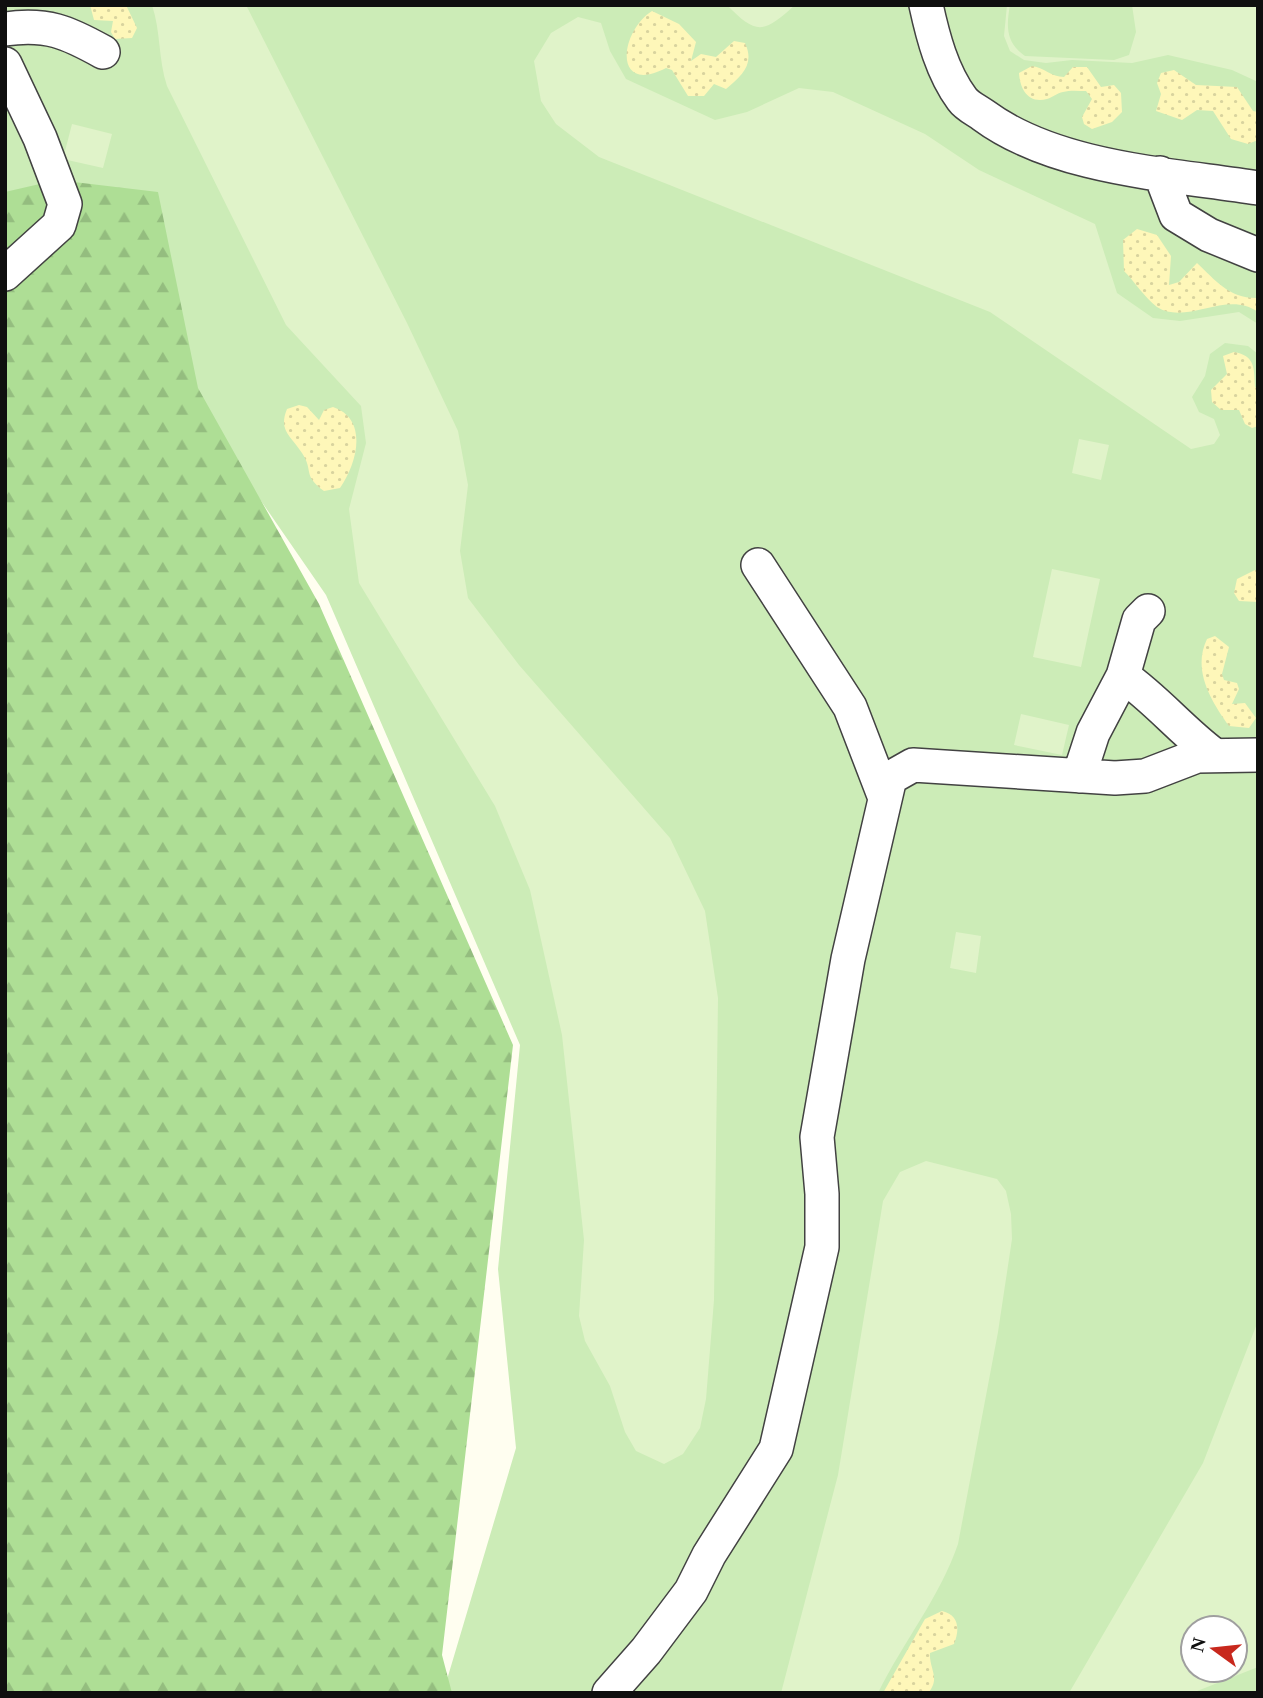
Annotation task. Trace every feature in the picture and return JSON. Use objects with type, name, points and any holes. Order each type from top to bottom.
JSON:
[{"type":"lane","points":[[926,5],[945,70],[963,101],[995,125],[1045,149],[1160,173],[1258,188]]},
{"type":"lane","points":[[5,29],[33,25],[66,32],[103,52]]},
{"type":"lane","points":[[5,64],[40,138],[65,204],[59,225],[5,274]]},
{"type":"lane","points":[[1160,173],[1176,215],[1209,235],[1258,255]]},
{"type":"lane","points":[[758,565],[850,707],[885,798]]},
{"type":"lane","points":[[1079,776],[1093,733],[1122,676],[1139,620],[1148,611]]},
{"type":"lane","points":[[1122,676],[1144,691],[1213,754]]},
{"type":"lane","points":[[609,1693],[646,1651],[691,1591],[709,1555],[776,1449],[822,1247],[822,1194],[817,1138],[848,959],[890,778],[913,765],[1079,776],[1145,776],[1197,756],[1258,755]]},
{"type":"green space","points":[[5,5],[1258,5],[1258,1693],[443,1693],[516,1448],[498,1269],[520,1045],[326,595],[94,259],[5,229]]},
{"type":"green space","points":[[152,5],[246,5],[407,323],[458,431],[468,485],[460,551],[468,598],[519,665],[670,838],[705,911],[718,998],[714,1300],[706,1399],[700,1428],[683,1454],[664,1464],[636,1451],[625,1432],[610,1386],[585,1341],[579,1316],[584,1240],[562,1035],[530,890],[495,806],[359,583],[349,509],[366,443],[361,406],[286,325],[167,86]]},
{"type":"green space","points":[[727,5],[795,5],[776,21],[761,27],[746,22]]},
{"type":"green space","points":[[1007,5],[1010,5],[1008,27],[1011,40],[1025,56],[1114,60],[1129,55],[1136,32],[1132,5],[1258,5],[1258,82],[1232,70],[1168,55],[1132,63],[1072,60],[1046,63],[1024,60],[1010,51],[1004,36]]},
{"type":"green space","points":[[578,17],[601,23],[610,51],[626,79],[715,120],[747,112],[799,88],[833,92],[925,134],[979,170],[1095,224],[1117,293],[1153,318],[1180,321],[1239,312],[1258,324],[1258,354],[1248,346],[1225,343],[1210,354],[1205,376],[1192,397],[1199,412],[1214,419],[1220,435],[1214,444],[1191,449],[990,312],[599,157],[556,124],[541,101],[534,61],[551,33]]},
{"type":"green space","points":[[72,124],[112,134],[103,168],[63,159]]},
{"type":"green space","points":[[57,180],[158,192],[198,388],[319,604],[513,1045],[442,1655],[452,1693],[5,1693],[5,192]]},
{"type":"green space","points":[[1079,439],[1109,445],[1101,480],[1072,473]]},
{"type":"green space","points":[[1052,569],[1100,579],[1081,667],[1033,657]]},
{"type":"green space","points":[[1021,714],[1069,725],[1062,755],[1014,745]]},
{"type":"green space","points":[[956,932],[981,936],[976,973],[950,968]]},
{"type":"green space","points":[[926,1161],[997,1179],[1006,1191],[1011,1214],[1012,1239],[998,1332],[958,1544],[931,1601],[878,1693],[781,1693],[838,1475],[883,1201],[900,1172]]},
{"type":"green space","points":[[1258,1321],[1258,1667],[1249,1671],[1249,1614],[1179,1614],[1179,1684],[1215,1684],[1192,1693],[1069,1693],[1203,1463]]},
{"type":"sand","points":[[90,5],[126,5],[137,28],[132,38],[115,39],[111,32],[113,21],[94,20]]},
{"type":"sand","points":[[652,11],[679,24],[696,42],[691,61],[701,54],[716,57],[734,41],[745,43],[748,63],[745,69],[726,89],[714,84],[704,96],[688,96],[672,70],[666,68],[649,74],[637,74],[629,68],[628,45],[641,20]]},
{"type":"sand","points":[[1032,66],[1064,77],[1073,67],[1087,67],[1101,87],[1114,85],[1121,93],[1122,112],[1112,122],[1092,129],[1084,124],[1082,117],[1092,99],[1086,91],[1066,91],[1040,100],[1026,94],[1019,73]]},
{"type":"sand","points":[[1174,70],[1196,85],[1237,87],[1253,111],[1258,112],[1258,140],[1248,144],[1231,139],[1213,111],[1197,110],[1182,120],[1156,111],[1161,94],[1157,83],[1161,73]]},
{"type":"sand","points":[[1137,229],[1157,235],[1171,256],[1169,285],[1179,282],[1197,263],[1231,292],[1248,298],[1258,298],[1258,312],[1233,304],[1181,313],[1157,307],[1124,271],[1123,240]]},
{"type":"sand","points":[[1234,352],[1250,360],[1255,387],[1258,387],[1258,426],[1252,428],[1245,424],[1239,410],[1221,410],[1212,402],[1211,390],[1227,374],[1223,356]]},
{"type":"sand","points":[[299,405],[307,407],[319,420],[324,410],[333,407],[352,421],[356,432],[355,455],[340,488],[324,491],[317,486],[302,453],[287,433],[284,423],[287,409]]},
{"type":"sand","points":[[1258,571],[1258,602],[1239,601],[1234,593],[1237,579]]},
{"type":"sand","points":[[1215,636],[1229,647],[1222,674],[1224,680],[1237,683],[1239,689],[1232,704],[1245,703],[1256,718],[1249,728],[1229,726],[1210,696],[1202,662],[1207,639]]},
{"type":"sand","points":[[942,1611],[955,1619],[957,1633],[954,1644],[930,1653],[934,1678],[932,1688],[928,1693],[883,1693],[925,1619]]}]
